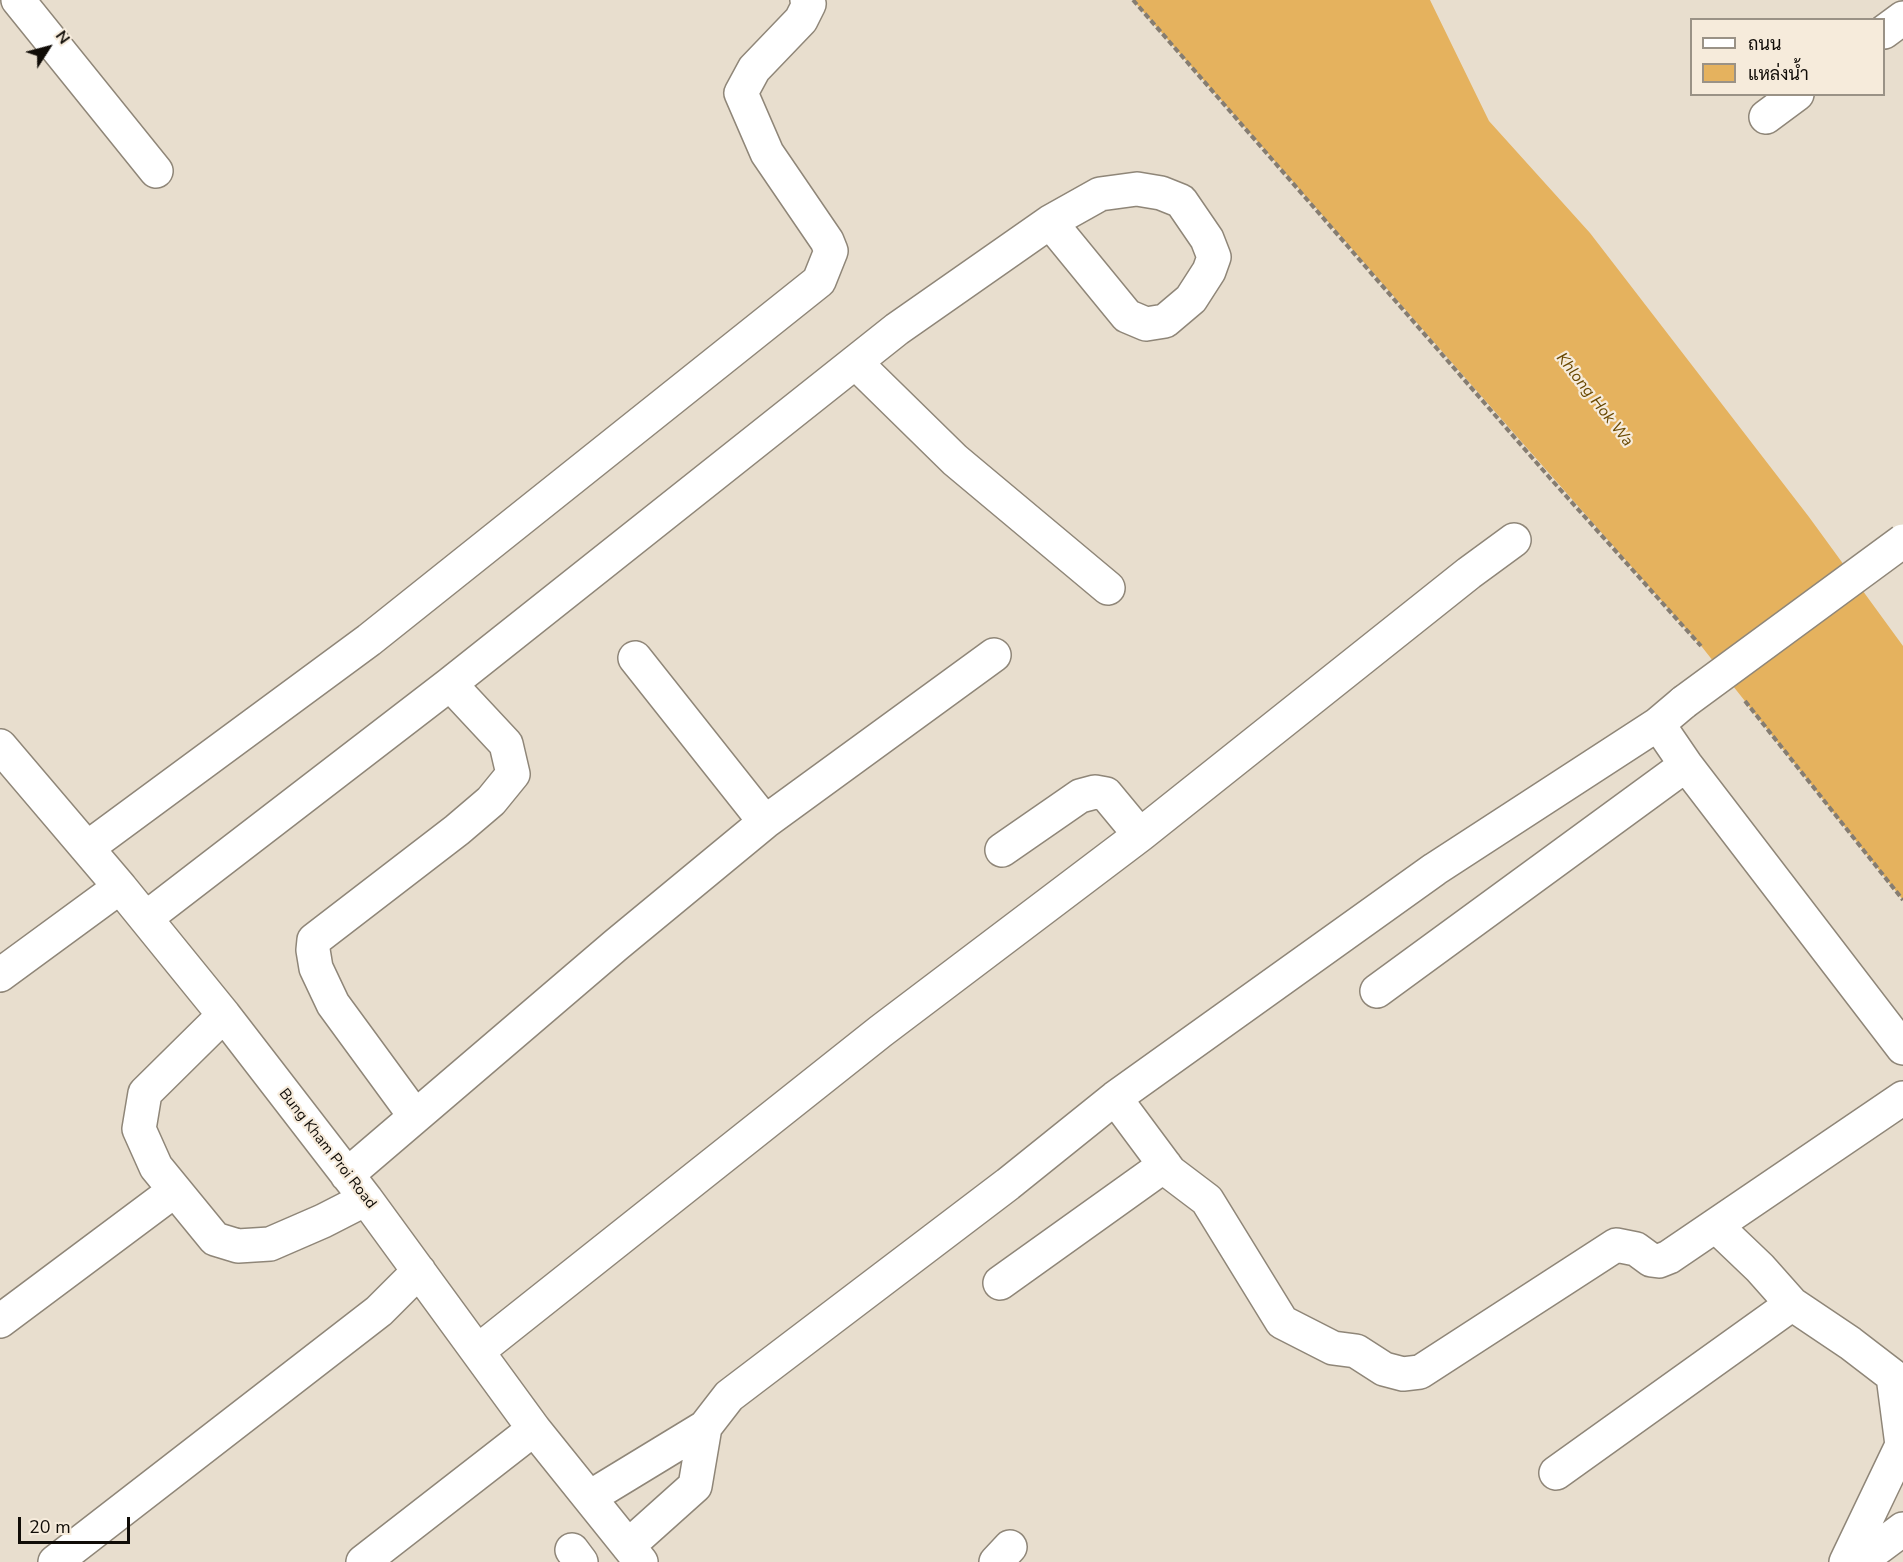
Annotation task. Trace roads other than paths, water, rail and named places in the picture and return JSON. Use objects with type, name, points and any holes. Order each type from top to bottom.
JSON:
[{"type":"street","points":[[0,5],[7,0]]},
{"type":"street","points":[[18,0],[156,171]]},
{"type":"street","points":[[87,848],[369,640],[819,280],[831,251],[827,241],[767,153],[741,93],[753,69],[801,20],[809,4],[807,0]]},
{"type":"street","points":[[1885,31],[1903,18]]},
{"type":"street","points":[[1766,117],[1794,96]]},
{"type":"street","points":[[146,918],[450,684],[897,329],[1050,222],[1100,194],[1137,189],[1161,193],[1181,201],[1207,239],[1214,257],[1209,271],[1191,299],[1165,321],[1146,324],[1127,316],[1050,222]]},
{"type":"street","points":[[856,363],[955,460],[1108,588]]},
{"type":"street","points":[[478,1351],[881,1031],[1140,836],[1469,573],[1514,540]]},
{"type":"street","points":[[590,1497],[705,1427],[729,1396],[1008,1184],[1115,1098],[1435,869],[1658,724],[1684,702],[1903,541]]},
{"type":"street","points":[[224,1015],[145,1093],[139,1129],[156,1167],[215,1239],[238,1246],[270,1244],[323,1221],[357,1187],[415,1116],[616,945],[765,822],[994,656]]},
{"type":"street","points":[[635,658],[765,822]]},
{"type":"street","points":[[415,1116],[333,1004],[316,968],[313,950],[314,940],[457,830],[491,801],[513,774],[506,744],[450,684]]},
{"type":"street","points":[[1658,724],[1686,765],[1903,1048]]},
{"type":"street","name":"Bung Kham Proi Road","points":[[0,746],[146,918],[224,1015],[357,1187],[534,1429],[634,1554]]},
{"type":"street","points":[[1377,991],[1686,765]]},
{"type":"street","points":[[1002,850],[1080,795],[1095,792],[1106,794],[1140,836]]},
{"type":"street","points":[[0,975],[120,887]]},
{"type":"street","points":[[1115,1098],[1165,1165],[1207,1200],[1282,1323],[1333,1348],[1356,1351],[1384,1369],[1402,1374],[1420,1372],[1616,1245],[1626,1245],[1651,1260],[1659,1261],[1669,1257],[1903,1098]]},
{"type":"street","points":[[999,1283],[1165,1165]]},
{"type":"street","points":[[0,1321],[174,1191]]},
{"type":"street","points":[[1716,1226],[1760,1268],[1792,1304],[1898,1372],[1902,1445],[1846,1562]]},
{"type":"street","points":[[55,1562],[379,1311],[419,1271]]},
{"type":"street","points":[[1556,1473],[1792,1304]]},
{"type":"street","points":[[634,1554],[695,1486],[705,1427]]},
{"type":"street","points":[[363,1562],[534,1429]]},
{"type":"street","points":[[1859,1562],[1903,1529]]},
{"type":"water","name":"Khlong Hok Wa","points":[[1133,0],[1430,0],[1489,121],[1590,233],[1809,517],[1903,646],[1903,900],[1702,647]]}]
